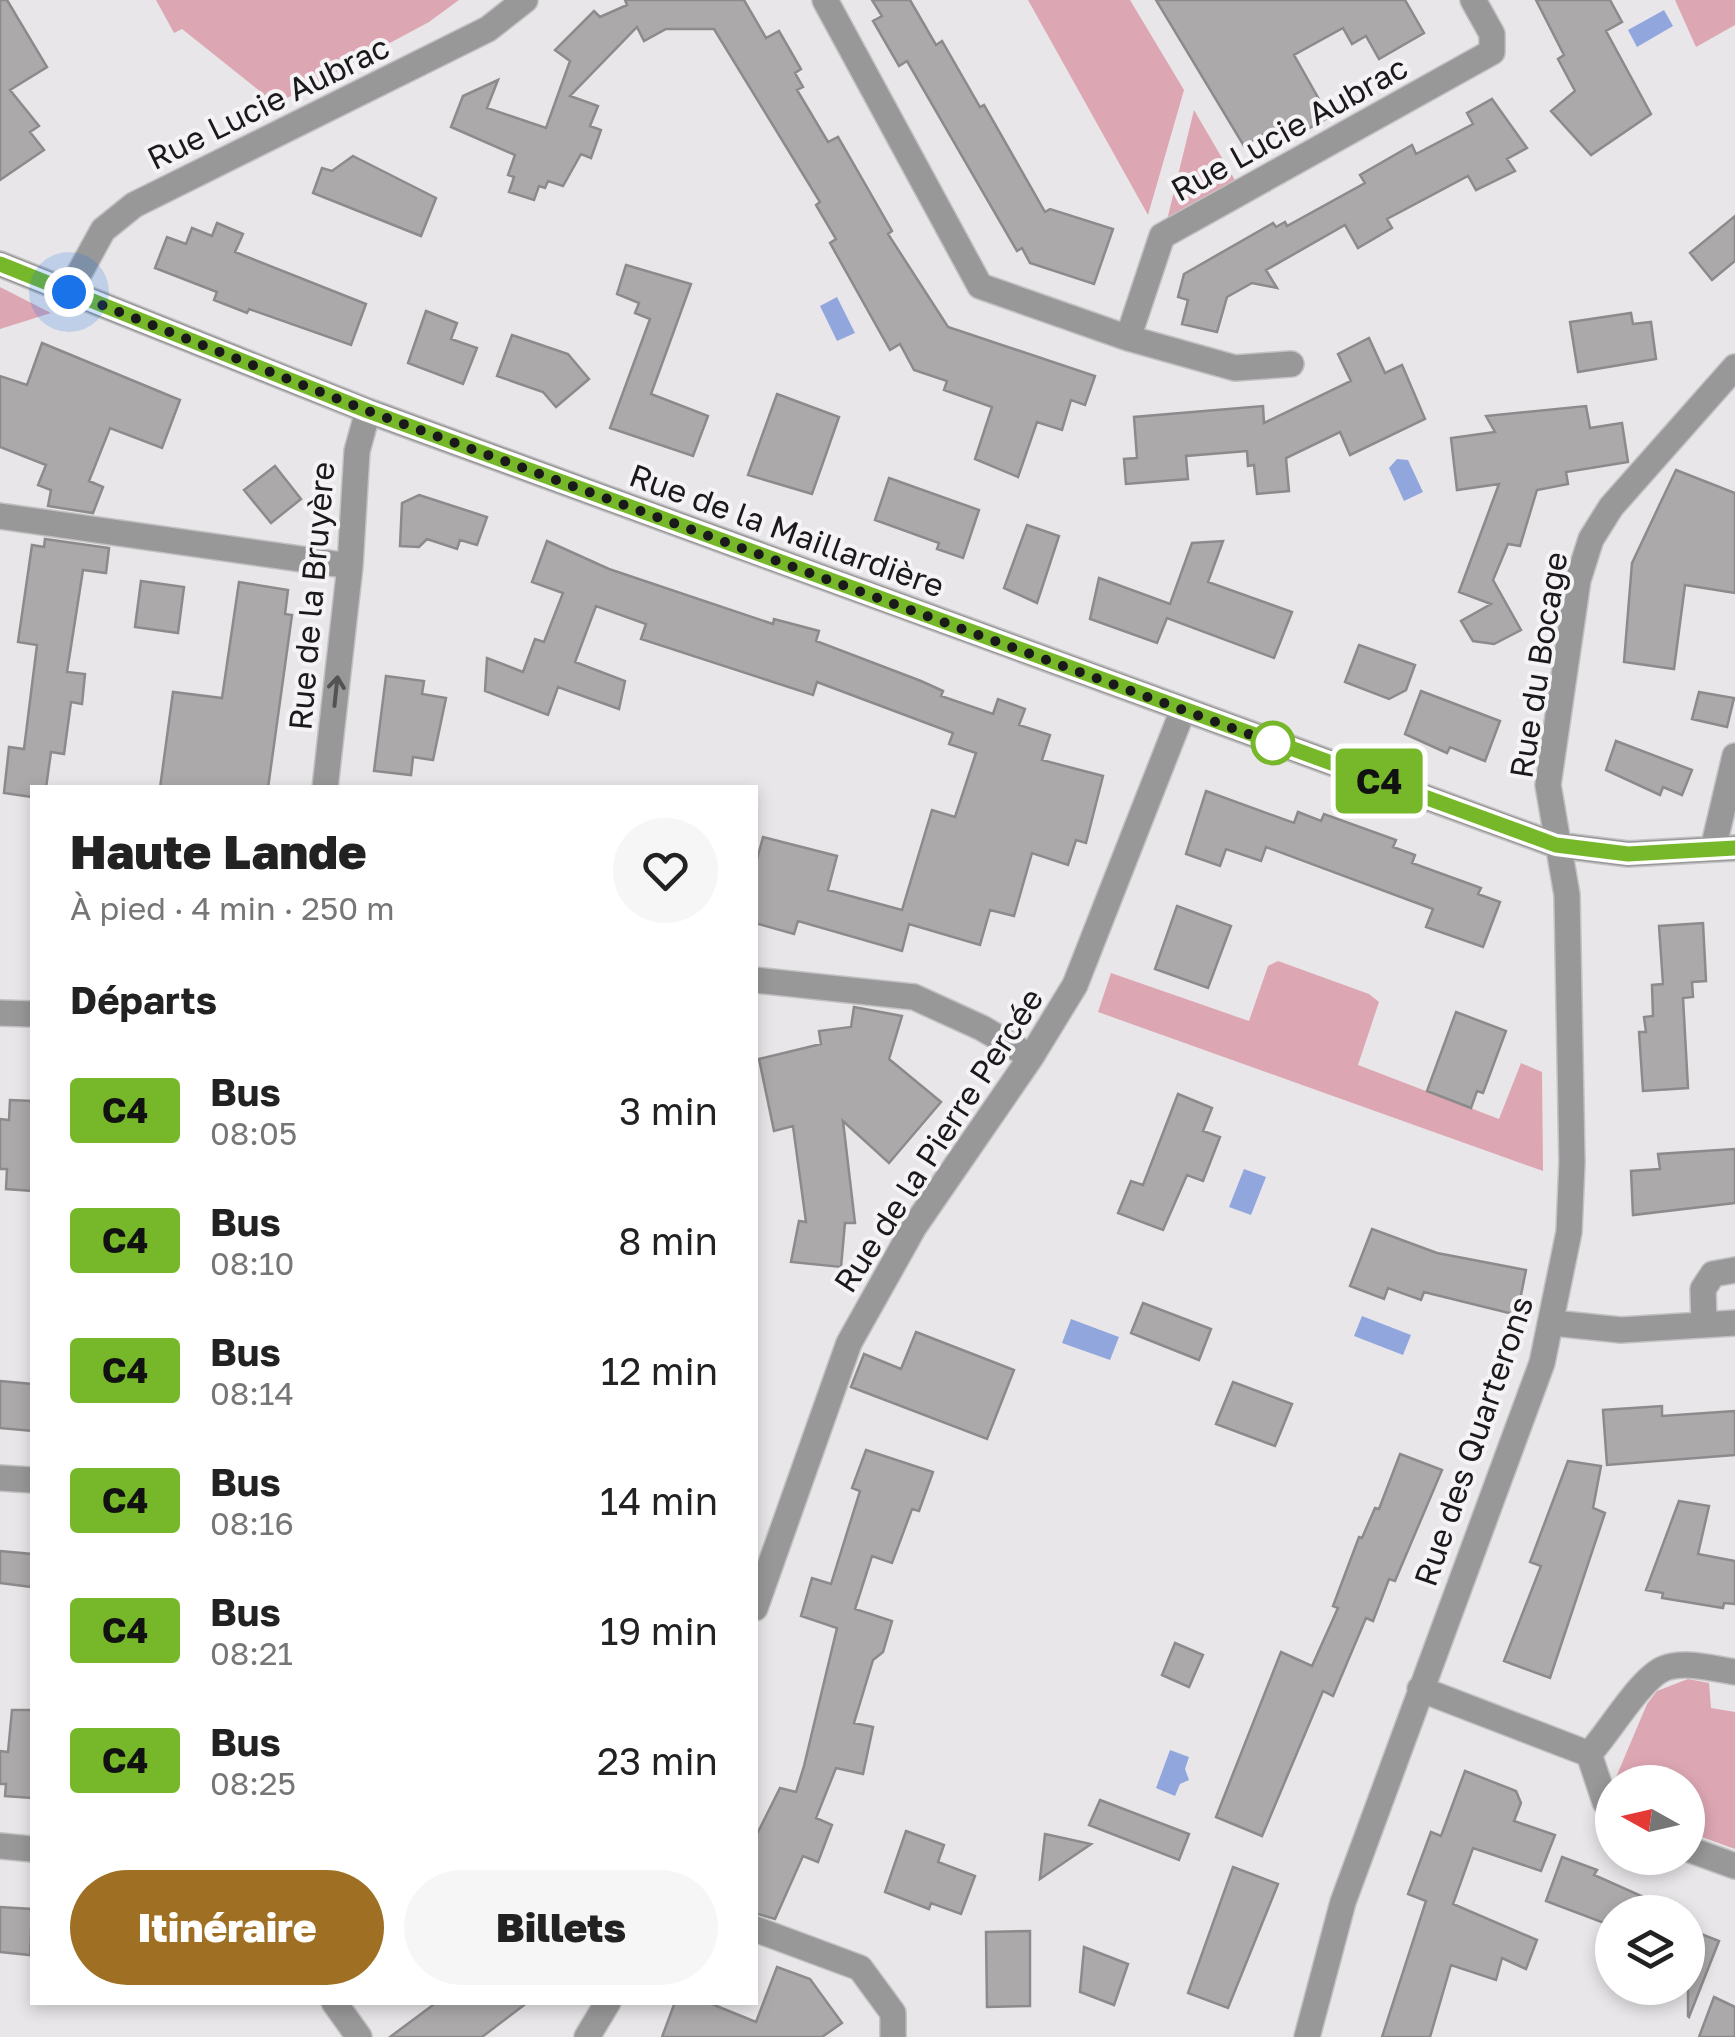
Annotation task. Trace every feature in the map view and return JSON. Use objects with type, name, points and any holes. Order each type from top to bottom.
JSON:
[{"type":"street","name":"Rue Lucie Aubrac","points":[[69,292],[103,230],[134,205],[488,29],[525,0]]},
{"type":"street","points":[[825,0],[980,286],[1128,338],[1236,368],[1291,364]]},
{"type":"street","name":"Rue Lucie Aubrac","points":[[1128,338],[1162,236],[1492,52],[1492,34],[1473,0]]},
{"type":"street","name":"Rue de la Maillardière","points":[[0,264],[368,411],[1556,845],[1628,854],[1724,849]]},
{"type":"street","name":"Rue du Bocage","points":[[1556,845],[1548,785],[1578,580],[1591,539],[1612,507],[1735,367]]},
{"type":"street","name":"Rue de la Bruyère","points":[[325,785],[350,566],[356,451],[368,411]]},
{"type":"street","points":[[0,516],[350,566]]},
{"type":"street","name":"Rue de la Pierre Percée","points":[[758,1600],[849,1342],[914,1226],[1031,1057],[1074,986],[1183,710]]},
{"type":"street","points":[[1724,849],[1735,756]]},
{"type":"street","name":"Rue des Quarterons","points":[[1307,2037],[1343,1902],[1553,1324],[1569,1232],[1572,1162],[1568,913],[1556,845]]},
{"type":"street","points":[[758,980],[914,996],[982,1028],[1031,1057]]},
{"type":"street","points":[[0,1014],[30,1014]]},
{"type":"street","points":[[1704,1326],[1703,1289],[1712,1274],[1735,1270]]},
{"type":"street","points":[[1553,1324],[1621,1330],[1735,1323]]},
{"type":"street","points":[[0,1478],[30,1480]]},
{"type":"street","points":[[1589,1754],[1641,1688],[1663,1669],[1696,1666],[1735,1672]]},
{"type":"street","points":[[1420,1689],[1589,1754]]},
{"type":"street","points":[[1589,1754],[1595,1772]]},
{"type":"street","points":[[0,1846],[30,1849]]},
{"type":"street","points":[[1705,1855],[1735,1866]]},
{"type":"street","points":[[758,1930],[860,1968],[893,2013],[893,2037]]},
{"type":"street","points":[[336,2005],[359,2037]]},
{"type":"street","points":[[587,2037],[606,2005]]},
{"type":"shaded area","points":[[156,0],[459,0],[429,22],[276,104],[182,29],[174,33]]},
{"type":"shaded area","points":[[1028,0],[1130,0],[1184,90],[1148,215]]},
{"type":"shaded area","points":[[1675,0],[1735,0],[1735,25],[1696,47]]},
{"type":"shaded area","points":[[1194,110],[1236,182],[1166,224]]},
{"type":"shaded area","points":[[0,287],[51,313],[0,329]]},
{"type":"shaded area","points":[[1278,961],[1369,994],[1379,1002],[1358,1065],[1499,1119],[1521,1063],[1542,1072],[1543,1171],[1098,1012],[1111,973],[1249,1021],[1268,966]]},
{"type":"shaded area","points":[[1688,1679],[1709,1683],[1711,1708],[1735,1712],[1735,1849],[1705,1838],[1705,1765],[1621,1765],[1647,1704],[1657,1691]]},
{"type":"water","points":[[1664,10],[1673,26],[1637,47],[1628,30]]},
{"type":"water","points":[[837,297],[855,333],[837,341],[820,306]]},
{"type":"water","points":[[1397,459],[1408,460],[1423,492],[1404,501],[1389,468]]},
{"type":"water","points":[[1244,1169],[1266,1177],[1251,1215],[1229,1207]]},
{"type":"water","points":[[1362,1316],[1411,1335],[1403,1355],[1354,1336]]},
{"type":"water","points":[[1071,1319],[1119,1337],[1110,1360],[1062,1343]]},
{"type":"water","points":[[1170,1750],[1189,1757],[1185,1769],[1189,1780],[1180,1784],[1175,1796],[1156,1788]]},
{"type":"building","points":[[0,0],[7,0],[47,67],[10,90],[39,126],[30,132],[44,150],[0,180]]},
{"type":"building","points":[[625,0],[744,0],[766,38],[779,31],[801,69],[795,73],[803,87],[797,90],[828,142],[838,137],[892,231],[888,234],[948,327],[1095,376],[1085,405],[1071,400],[1062,430],[1037,422],[1018,477],[975,459],[992,407],[944,390],[947,381],[914,370],[900,344],[890,350],[830,243],[836,239],[816,205],[820,202],[714,29],[666,29],[644,41],[637,27],[570,96],[598,106],[590,126],[601,130],[591,158],[581,154],[563,186],[548,181],[545,188],[539,186],[534,200],[509,192],[514,177],[508,175],[515,155],[451,127],[463,96],[498,80],[487,108],[546,128],[570,61],[555,50],[594,11],[600,17],[627,5]]},
{"type":"building","points":[[872,0],[910,0],[936,45],[942,41],[980,107],[984,105],[1045,212],[1050,209],[1113,229],[1094,284],[1030,263],[1022,248],[1017,251],[907,61],[899,66],[873,21],[882,16]]},
{"type":"building","points":[[1156,0],[1405,0],[1424,33],[1379,59],[1366,36],[1352,44],[1343,28],[1294,55],[1329,117],[1288,140],[1279,125],[1244,146]]},
{"type":"building","points":[[1536,0],[1610,0],[1622,22],[1606,31],[1651,114],[1591,155],[1551,111],[1575,91],[1558,59],[1564,55]]},
{"type":"building","points":[[1492,99],[1527,148],[1507,159],[1515,171],[1476,190],[1468,176],[1387,219],[1392,228],[1358,248],[1345,225],[1266,270],[1277,288],[1252,283],[1227,297],[1217,332],[1182,324],[1188,300],[1178,297],[1184,274],[1273,223],[1276,227],[1285,222],[1287,226],[1365,183],[1360,175],[1412,145],[1416,154],[1473,124],[1467,113]]},
{"type":"building","points":[[353,156],[436,198],[421,236],[313,193],[322,168],[332,171]]},
{"type":"building","points":[[1735,216],[1735,261],[1712,280],[1690,253]]},
{"type":"building","points":[[217,223],[243,234],[235,252],[366,304],[351,345],[249,309],[247,313],[214,300],[217,292],[155,268],[167,237],[186,244],[192,228],[212,236]]},
{"type":"building","points":[[626,265],[691,284],[651,394],[708,416],[693,456],[610,428],[650,319],[635,313],[639,303],[617,294]]},
{"type":"building","points":[[426,311],[457,323],[451,339],[477,348],[463,384],[408,363]]},
{"type":"building","points":[[1631,313],[1633,324],[1651,322],[1656,359],[1578,372],[1570,322]]},
{"type":"building","points":[[512,335],[568,354],[589,379],[556,407],[543,392],[497,376]]},
{"type":"building","points":[[1369,338],[1385,373],[1402,365],[1425,419],[1350,455],[1340,432],[1286,458],[1289,491],[1257,494],[1254,465],[1248,466],[1247,451],[1186,456],[1188,479],[1126,484],[1124,459],[1137,458],[1134,417],[1263,406],[1264,423],[1351,381],[1338,354]]},
{"type":"building","points":[[42,343],[180,400],[162,448],[110,428],[89,481],[103,487],[93,513],[48,506],[51,490],[38,485],[46,465],[0,447],[0,376],[27,385]]},
{"type":"building","points":[[777,394],[839,417],[812,494],[748,475]]},
{"type":"building","points":[[1586,406],[1590,428],[1622,423],[1628,462],[1566,472],[1568,484],[1537,490],[1520,546],[1508,544],[1493,580],[1521,630],[1494,644],[1473,641],[1461,621],[1491,604],[1459,592],[1499,484],[1457,490],[1451,438],[1495,432],[1486,416]]},
{"type":"building","points":[[275,466],[301,499],[271,523],[244,490]]},
{"type":"building","points":[[1676,470],[1735,493],[1735,593],[1685,585],[1674,669],[1624,662],[1632,563]]},
{"type":"building","points":[[889,478],[979,510],[963,558],[937,549],[939,543],[875,520]]},
{"type":"building","points":[[419,495],[487,517],[477,545],[460,540],[457,549],[427,539],[419,547],[400,546],[402,503]]},
{"type":"building","points":[[1027,525],[1059,536],[1037,603],[1004,588]]},
{"type":"building","points":[[45,539],[109,548],[106,573],[83,570],[67,672],[85,674],[82,704],[71,702],[64,754],[51,752],[46,785],[30,785],[30,797],[4,793],[9,747],[24,749],[37,645],[18,642],[32,545],[44,547]]},
{"type":"building","points":[[547,541],[609,569],[773,624],[774,619],[819,631],[816,641],[921,681],[943,691],[941,696],[993,714],[998,699],[1025,709],[1019,725],[1050,735],[1042,760],[1103,776],[1086,843],[1076,840],[1068,865],[1032,853],[1014,916],[990,910],[980,945],[909,924],[902,951],[798,921],[794,934],[758,924],[758,856],[763,837],[837,856],[828,890],[902,910],[932,810],[955,817],[976,753],[949,744],[953,733],[817,682],[813,695],[641,639],[646,624],[596,606],[575,662],[625,681],[619,709],[558,687],[548,715],[485,691],[487,658],[523,672],[535,639],[544,642],[563,593],[532,582]]},
{"type":"building","points":[[1223,541],[1208,582],[1292,612],[1274,658],[1167,618],[1157,643],[1090,619],[1099,578],[1170,604],[1192,543]]},
{"type":"building","points":[[141,581],[184,587],[178,633],[135,627]]},
{"type":"building","points":[[239,582],[288,590],[285,614],[292,615],[268,785],[160,785],[173,692],[222,698]]},
{"type":"building","points":[[1359,645],[1415,665],[1406,690],[1389,699],[1345,682]]},
{"type":"building","points":[[386,676],[424,681],[422,694],[446,698],[433,760],[413,757],[411,775],[374,771]]},
{"type":"building","points":[[1421,691],[1500,721],[1485,761],[1450,747],[1447,753],[1405,734]]},
{"type":"building","points":[[1699,692],[1734,698],[1727,727],[1692,719]]},
{"type":"building","points":[[1616,741],[1692,770],[1682,795],[1663,787],[1660,795],[1606,770]]},
{"type":"building","points":[[1206,791],[1294,823],[1298,812],[1321,821],[1324,814],[1396,840],[1393,847],[1415,855],[1412,863],[1481,888],[1478,894],[1500,902],[1483,947],[1426,927],[1433,909],[1266,847],[1261,861],[1226,849],[1220,866],[1186,854]]},
{"type":"building","points":[[1177,906],[1231,926],[1208,988],[1155,969]]},
{"type":"building","points":[[1703,923],[1706,981],[1692,982],[1693,997],[1683,998],[1688,1088],[1643,1091],[1639,1032],[1646,1032],[1644,1017],[1653,1016],[1652,985],[1663,984],[1659,926]]},
{"type":"building","points":[[854,1007],[902,1016],[889,1059],[941,1102],[889,1163],[843,1121],[855,1223],[845,1223],[841,1267],[791,1262],[799,1221],[806,1222],[793,1126],[774,1131],[759,1059],[821,1044],[819,1031],[851,1027]]},
{"type":"building","points":[[1456,1012],[1506,1031],[1483,1093],[1477,1091],[1471,1108],[1427,1091]]},
{"type":"building","points":[[1178,1094],[1212,1108],[1203,1131],[1220,1137],[1203,1181],[1187,1175],[1163,1230],[1118,1213],[1131,1181],[1143,1185]]},
{"type":"building","points":[[10,1100],[30,1101],[30,1191],[6,1189],[7,1169],[0,1169],[0,1119],[9,1120]]},
{"type":"building","points":[[1735,1149],[1735,1203],[1633,1215],[1631,1171],[1660,1169],[1658,1154]]},
{"type":"building","points":[[1372,1229],[1437,1253],[1526,1270],[1517,1315],[1424,1292],[1421,1300],[1388,1288],[1384,1299],[1350,1286]]},
{"type":"building","points":[[1143,1303],[1211,1329],[1199,1360],[1131,1333]]},
{"type":"building","points":[[916,1332],[1014,1370],[987,1439],[851,1387],[864,1354],[901,1369]]},
{"type":"building","points":[[0,1381],[30,1384],[30,1431],[0,1428]]},
{"type":"building","points":[[1233,1382],[1292,1404],[1275,1446],[1216,1424]]},
{"type":"building","points":[[1662,1406],[1662,1416],[1735,1411],[1735,1455],[1607,1465],[1603,1410]]},
{"type":"building","points":[[866,1450],[933,1472],[919,1511],[912,1509],[892,1563],[872,1556],[855,1609],[892,1621],[883,1652],[873,1660],[854,1723],[873,1727],[863,1774],[836,1768],[816,1818],[832,1825],[818,1862],[803,1856],[775,1919],[758,1914],[758,1832],[780,1788],[796,1792],[804,1766],[837,1628],[801,1616],[812,1578],[831,1584],[860,1491],[852,1488]]},
{"type":"building","points":[[1400,1454],[1442,1470],[1395,1581],[1389,1579],[1373,1621],[1366,1618],[1333,1696],[1323,1691],[1262,1836],[1216,1817],[1281,1652],[1312,1666],[1338,1608],[1333,1606],[1359,1537],[1362,1538],[1375,1508],[1379,1509]]},
{"type":"building","points":[[1568,1461],[1601,1466],[1593,1508],[1605,1513],[1550,1678],[1504,1661],[1541,1566],[1530,1562]]},
{"type":"building","points":[[1679,1501],[1709,1506],[1698,1554],[1735,1561],[1735,1604],[1724,1603],[1723,1608],[1662,1598],[1663,1593],[1646,1590]]},
{"type":"building","points":[[0,1551],[30,1554],[30,1587],[0,1583]]},
{"type":"building","points":[[1175,1643],[1203,1655],[1189,1687],[1162,1675]]},
{"type":"building","points":[[12,1710],[30,1710],[30,1798],[5,1796],[6,1784],[0,1784],[0,1751],[8,1752]]},
{"type":"building","points":[[1465,1771],[1516,1791],[1521,1803],[1514,1821],[1555,1835],[1541,1871],[1473,1848],[1453,1904],[1537,1940],[1526,1969],[1502,1958],[1496,1980],[1451,1965],[1430,2037],[1382,2037],[1426,1901],[1408,1894],[1431,1832],[1441,1836]]},
{"type":"building","points":[[1100,1800],[1189,1834],[1179,1860],[1089,1825]]},
{"type":"building","points":[[906,1831],[944,1845],[938,1862],[975,1876],[961,1914],[931,1903],[929,1909],[885,1892]]},
{"type":"building","points":[[1045,1834],[1091,1844],[1040,1879]]},
{"type":"building","points":[[1562,1857],[1595,1869],[1594,1875],[1639,1895],[1595,1895],[1595,1920],[1546,1901]]},
{"type":"building","points":[[1233,1867],[1278,1884],[1228,2008],[1188,1993]]},
{"type":"building","points":[[0,1907],[30,1909],[30,1955],[0,1952]]},
{"type":"building","points":[[1030,1931],[1030,2006],[987,2007],[986,1932]]},
{"type":"building","points":[[1705,1936],[1719,1941],[1705,1976]]},
{"type":"building","points":[[1084,1947],[1128,1964],[1114,2005],[1080,1992]]},
{"type":"building","points":[[777,1967],[810,1979],[842,2023],[822,2037],[662,2037],[674,2005],[714,2005],[756,2022]]},
{"type":"building","points":[[1714,1997],[1735,2007],[1735,2037],[1699,2037]]},
{"type":"building","points":[[433,2005],[524,2005],[482,2037],[390,2037]]},
{"type":"bus line","name":"C4","points":[[0,264],[368,411],[1556,845],[1628,854],[1735,848]]},
{"type":"route","points":[[69,292],[368,411],[1273,743]]}]
